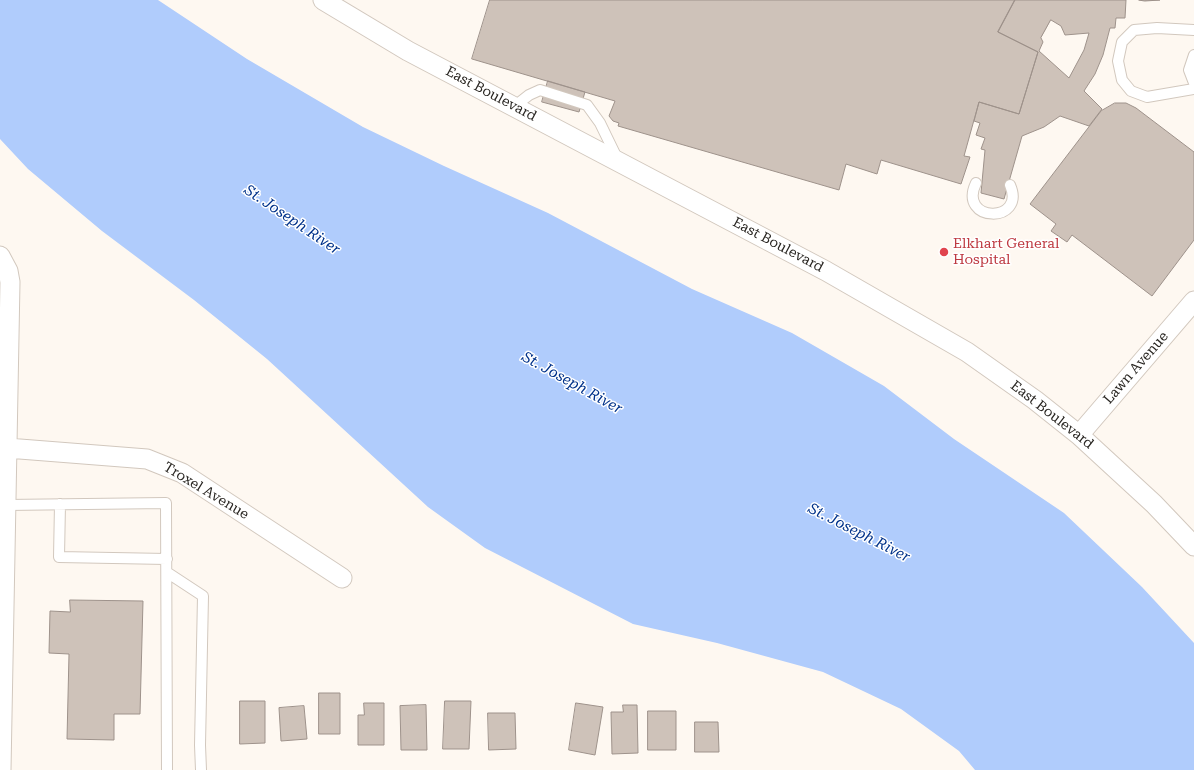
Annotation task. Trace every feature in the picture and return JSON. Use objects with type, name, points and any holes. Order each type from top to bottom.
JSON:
[{"type":"street","name":"East Boulevard","points":[[323,0],[408,51],[826,271],[967,352],[1023,391],[1079,434],[1154,504],[1194,546]]},
{"type":"street","points":[[0,256],[8,271],[10,282],[1,770]]},
{"type":"street","name":"Lawn Avenue","points":[[1079,434],[1193,305]]},
{"type":"street","name":"Troxel Avenue","points":[[7,448],[147,459],[166,465],[182,473],[342,578]]},
{"type":"lane","points":[[1194,30],[1134,30],[1122,42],[1118,61],[1122,80],[1132,91],[1148,97],[1194,88]]},
{"type":"lane","points":[[1194,55],[1188,70],[1194,83]]},
{"type":"lane","points":[[515,106],[529,95],[540,90],[587,105],[600,123],[619,162]]},
{"type":"lane","points":[[976,183],[972,196],[974,203],[978,209],[990,215],[1003,212],[1008,208],[1013,197],[1010,185]]},
{"type":"lane","points":[[6,505],[166,503],[168,573],[167,770]]},
{"type":"lane","points":[[60,504],[59,557],[167,558]]},
{"type":"lane","points":[[168,573],[203,596],[200,745],[201,770]]},
{"type":"water","name":"St. Joseph River","points":[[0,0],[158,0],[247,59],[363,127],[444,166],[548,213],[692,289],[792,333],[884,386],[954,439],[1064,513],[1142,587],[1194,643],[1194,770],[975,770],[959,751],[901,709],[823,672],[717,643],[633,624],[485,548],[428,507],[267,359],[194,300],[102,231],[28,169],[0,139]]},
{"type":"building","points":[[490,0],[1015,0],[998,32],[1038,52],[1019,114],[979,102],[964,156],[970,157],[961,184],[881,160],[877,174],[846,164],[839,190],[618,126],[619,123],[613,121],[609,116],[615,101],[472,59]]},
{"type":"building","points":[[1015,0],[1126,0],[1125,18],[1116,18],[1115,28],[1110,28],[1103,55],[1095,74],[1084,91],[1102,109],[1089,126],[1060,116],[1044,127],[1022,136],[1004,199],[981,193],[985,150],[981,149],[985,138],[976,135],[980,123],[974,121],[979,102],[1019,114],[1038,52],[998,32]],"holes":[[[1051,20],[1061,26],[1065,35],[1089,33],[1084,50],[1069,78],[1039,51],[1043,42],[1041,38]]]},
{"type":"building","points":[[1139,0],[1160,0],[1145,1]]},
{"type":"building","points":[[548,81],[585,92],[579,112],[542,102]]},
{"type":"building","points":[[1115,103],[1126,103],[1136,108],[1194,152],[1194,240],[1152,296],[1072,235],[1067,242],[1051,231],[1056,224],[1030,204],[1101,111]]},
{"type":"building","points":[[70,600],[143,601],[140,714],[114,714],[114,740],[67,739],[69,654],[49,653],[50,611],[70,612]]},
{"type":"building","points":[[319,693],[340,693],[340,734],[319,734]]},
{"type":"building","points":[[240,701],[265,701],[265,743],[240,744]]},
{"type":"building","points":[[445,701],[471,701],[469,749],[443,749]]},
{"type":"building","points":[[364,703],[384,703],[384,745],[358,745],[358,715],[364,715]]},
{"type":"building","points":[[576,703],[603,707],[595,755],[569,750]]},
{"type":"building","points":[[426,705],[427,750],[401,750],[400,706]]},
{"type":"building","points":[[623,705],[637,705],[638,753],[612,754],[611,712],[623,712]]},
{"type":"building","points":[[304,706],[307,739],[281,741],[279,708]]},
{"type":"building","points":[[648,711],[676,711],[676,750],[648,750]]},
{"type":"building","points":[[488,713],[515,713],[516,749],[489,750]]},
{"type":"building","points":[[695,722],[718,722],[719,752],[695,752]]},
{"type":"place","name":"Elkhart General Hospital","points":[[944,252]]}]
